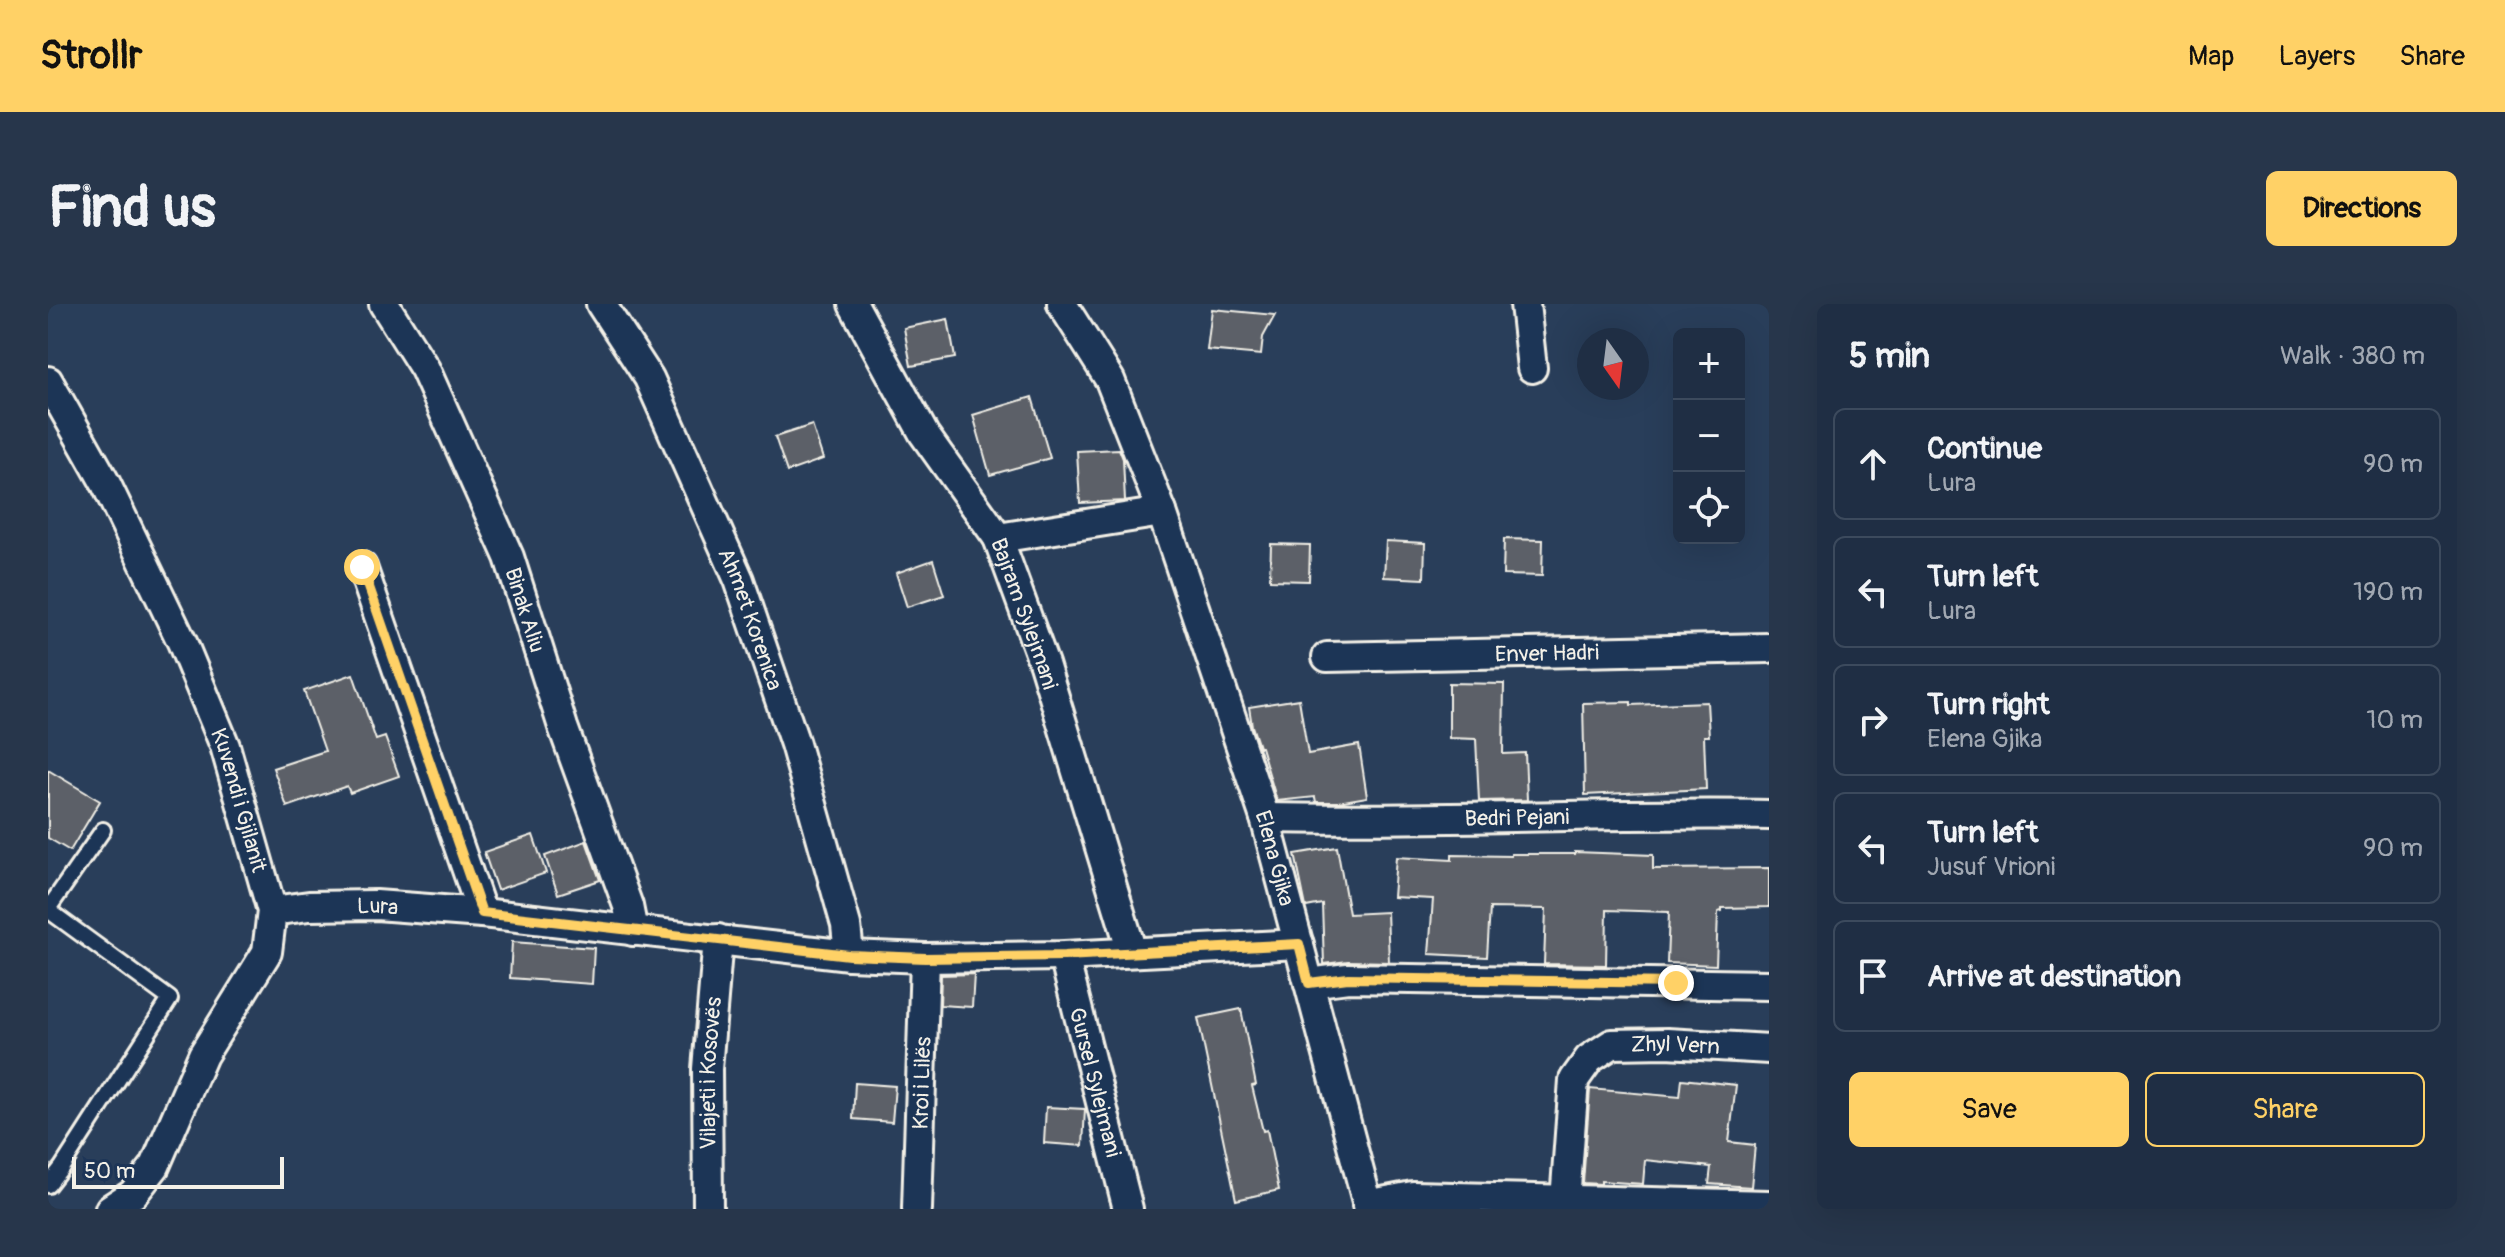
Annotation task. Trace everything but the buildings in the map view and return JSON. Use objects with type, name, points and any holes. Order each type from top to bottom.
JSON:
[{"type":"street","name":"Binak Aliu","points":[[384,304],[425,369],[509,557],[563,727],[628,906],[633,931]]},
{"type":"street","name":"Ahmet Korenica","points":[[601,304],[649,378],[739,580],[795,744],[846,925],[849,955]]},
{"type":"street","name":"Bajram Sylejmani","points":[[853,304],[924,434],[998,538],[1048,677],[1132,952]]},
{"type":"street","name":"Elena Gjika","points":[[1062,304],[1110,380],[1162,512],[1265,818],[1368,1207]]},
{"type":"street","points":[[1525,304],[1532,368]]},
{"type":"street","name":"Kuvendi i Gjilanit","points":[[48,381],[106,484],[182,642],[225,746],[272,911],[267,952],[203,1055],[155,1166],[133,1194],[110,1209]]},
{"type":"street","points":[[998,538],[1162,512]]},
{"type":"street","points":[[362,567],[482,913]]},
{"type":"street","name":"Enver Hadri","points":[[1327,657],[1769,648]]},
{"type":"street","name":"Bedri Pejani","points":[[1265,818],[1365,820],[1769,815]]},
{"type":"street","name":"Lura","points":[[272,911],[309,906],[376,905],[482,913],[849,955],[925,958],[1064,956],[1299,944]]},
{"type":"street","name":"Vilajeti i Kosovës","points":[[708,1209],[707,1069],[718,939]]},
{"type":"street","name":"Gursel Sylejmani","points":[[1064,956],[1128,1209]]},
{"type":"street","name":"Kroi i Lilës","points":[[917,1209],[925,958]]},
{"type":"street","points":[[1309,983],[1348,978],[1769,985]]},
{"type":"street","name":"Zhyl Vern","points":[[1565,1201],[1574,1080],[1589,1059],[1612,1044],[1667,1043],[1769,1049]]},
{"type":"street","points":[[1368,1207],[1413,1196],[1769,1205]]},
{"type":"lane","points":[[48,1185],[170,999],[48,910],[103,830]]},
{"type":"route","points":[[362,567],[482,913],[849,955],[925,958],[1064,956],[1299,944],[1309,983],[1348,978],[1676,983]]}]
